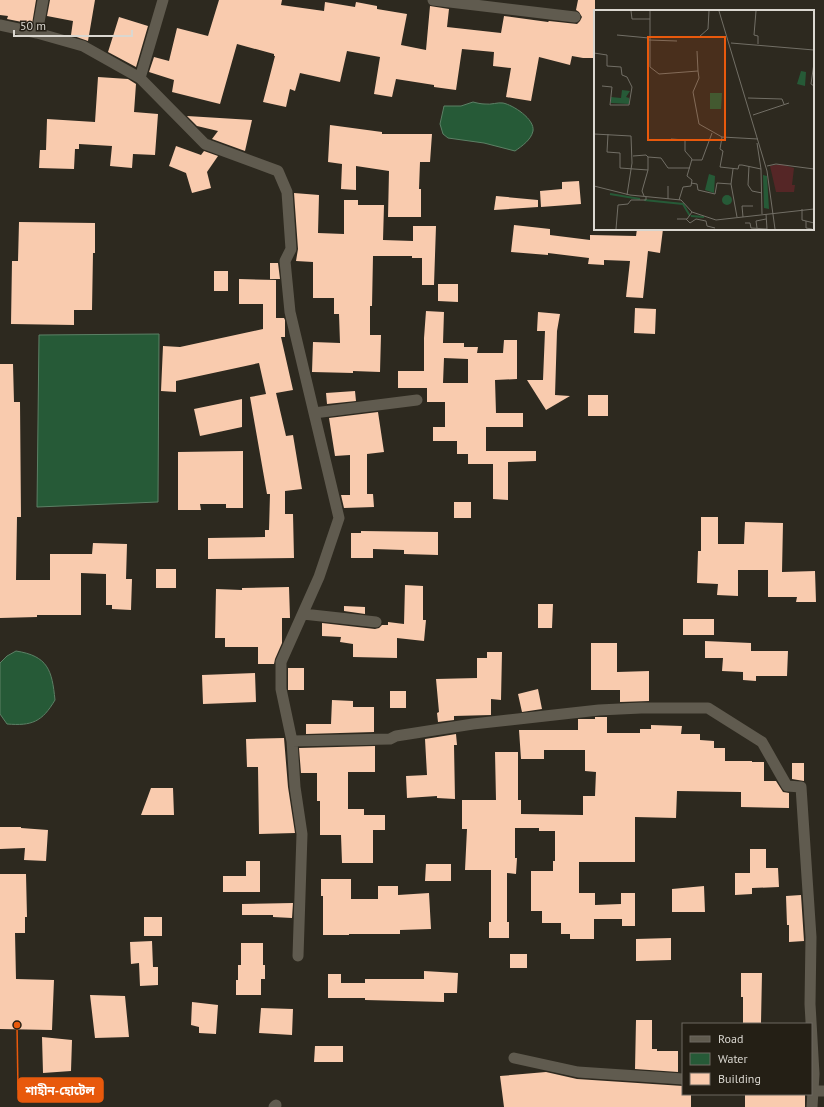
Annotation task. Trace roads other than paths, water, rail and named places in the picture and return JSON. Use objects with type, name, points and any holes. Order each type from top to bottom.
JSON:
[{"type":"street","points":[[37,33],[43,0]]},
{"type":"street","points":[[140,78],[163,0]]},
{"type":"street","points":[[433,0],[575,17]]},
{"type":"street","points":[[0,25],[37,33],[83,46],[140,78],[205,144],[278,171],[287,192],[291,249],[285,262],[290,312],[339,518],[319,577],[281,662],[281,689],[292,741],[295,787],[302,834],[298,956]]},
{"type":"street","points":[[314,413],[417,400]]},
{"type":"street","points":[[303,614],[376,622]]},
{"type":"street","points":[[292,741],[390,739],[396,736],[473,724],[574,714],[599,710],[641,708],[708,708],[762,742],[787,786],[801,787],[811,937],[811,1023]]},
{"type":"street","points":[[514,1058],[578,1072],[682,1079]]},
{"type":"street","points":[[812,1074],[818,1091],[812,1107]]},
{"type":"water","points":[[473,102],[480,104],[507,104],[527,117],[533,126],[532,134],[526,142],[515,151],[484,143],[448,138],[443,134],[440,124],[444,106],[461,106]]},
{"type":"water","points":[[159,334],[158,502],[37,507],[39,335]]},
{"type":"water","points":[[16,651],[27,653],[35,657],[42,661],[46,666],[52,680],[55,700],[46,713],[36,721],[23,724],[7,724],[0,714],[0,663],[7,656]]},
{"type":"place","name":"শাহীন-হোটেল","points":[[17,1025]]}]
